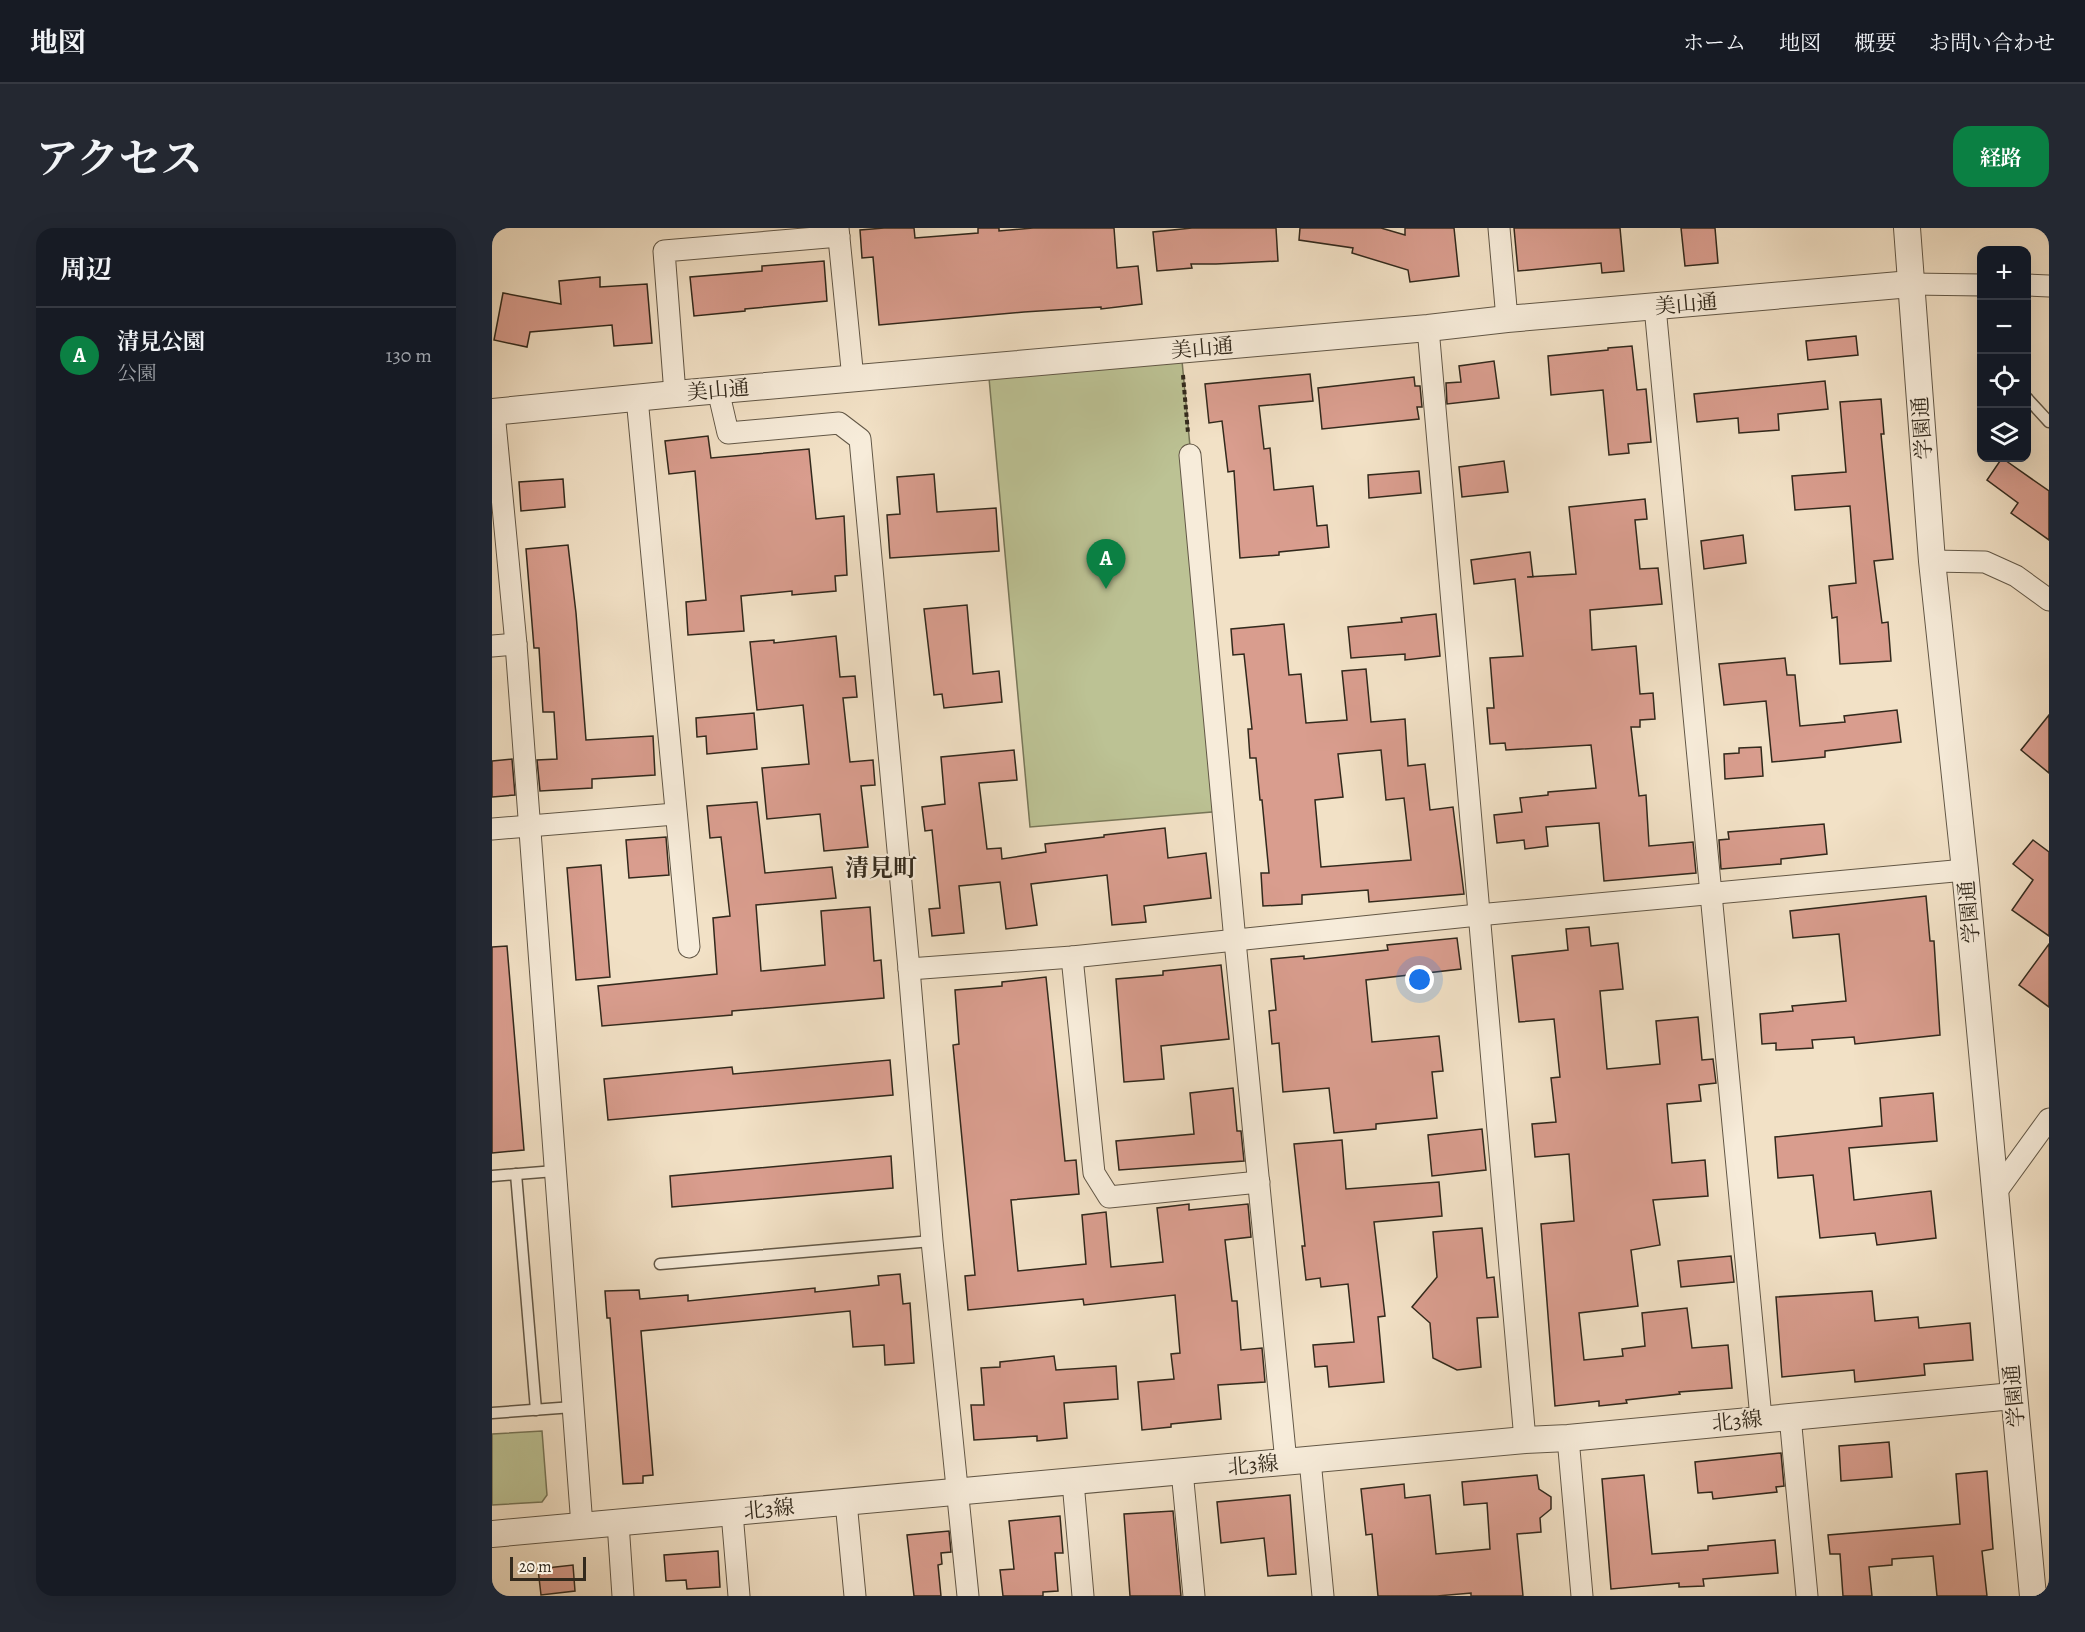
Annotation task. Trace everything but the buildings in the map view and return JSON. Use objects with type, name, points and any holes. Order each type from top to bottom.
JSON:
[{"type":"street","points":[[1499,228],[1507,319]]},
{"type":"street","name":"学園通","points":[[1907,228],[1932,561],[1965,870],[2033,1596]]},
{"type":"street","points":[[675,394],[664,251],[839,232],[853,379]]},
{"type":"street","points":[[1911,285],[1977,285]]},
{"type":"street","name":"美山通","points":[[493,412],[1507,319],[1911,285]]},
{"type":"street","points":[[2031,285],[2049,286]]},
{"type":"street","points":[[1655,307],[1761,1419]]},
{"type":"street","points":[[1428,328],[1525,1440]]},
{"type":"street","points":[[718,390],[728,433],[839,423],[860,440],[932,1241],[968,1596]]},
{"type":"street","points":[[637,398],[688,947]]},
{"type":"street","points":[[493,412],[516,644],[582,1526]]},
{"type":"street","points":[[1190,455],[1259,1182],[1298,1461],[1323,1596]]},
{"type":"street","points":[[1932,561],[1985,562],[2016,576],[2049,600]]},
{"type":"street","points":[[492,646],[516,644]]},
{"type":"street","points":[[492,829],[675,814]]},
{"type":"street","points":[[909,969],[1072,957],[1478,915],[1965,870]]},
{"type":"street","points":[[1072,957],[1094,1173],[1109,1197],[1259,1182]]},
{"type":"street","points":[[1996,1192],[2049,1119]]},
{"type":"street","name":"北3線","points":[[492,1534],[2013,1396]]},
{"type":"street","points":[[1790,1416],[1807,1596]]},
{"type":"street","points":[[1568,1438],[1582,1596]]},
{"type":"street","points":[[1182,1471],[1194,1596]]},
{"type":"street","points":[[1073,1482],[1083,1596]]},
{"type":"street","points":[[846,1502],[855,1596]]},
{"type":"street","points":[[732,1513],[739,1596]]},
{"type":"street","points":[[618,1523],[623,1596]]},
{"type":"lane","points":[[2031,402],[2049,422]]},
{"type":"lane","points":[[492,1176],[555,1171]]},
{"type":"lane","points":[[516,1174],[536,1410]]},
{"type":"lane","points":[[660,1264],[932,1241]]},
{"type":"lane","points":[[492,1413],[573,1407]]},
{"type":"path","points":[[1181,350],[1190,455]]},
{"type":"green space","points":[[1181,350],[1224,811],[1030,827],[988,367]]},
{"type":"green space","points":[[542,1431],[547,1495],[542,1502],[492,1505],[492,1434]]},
{"type":"place","name":"清見公園","points":[[1106,589]]},
{"type":"district","name":"清見町","points":[[881,868]]}]
